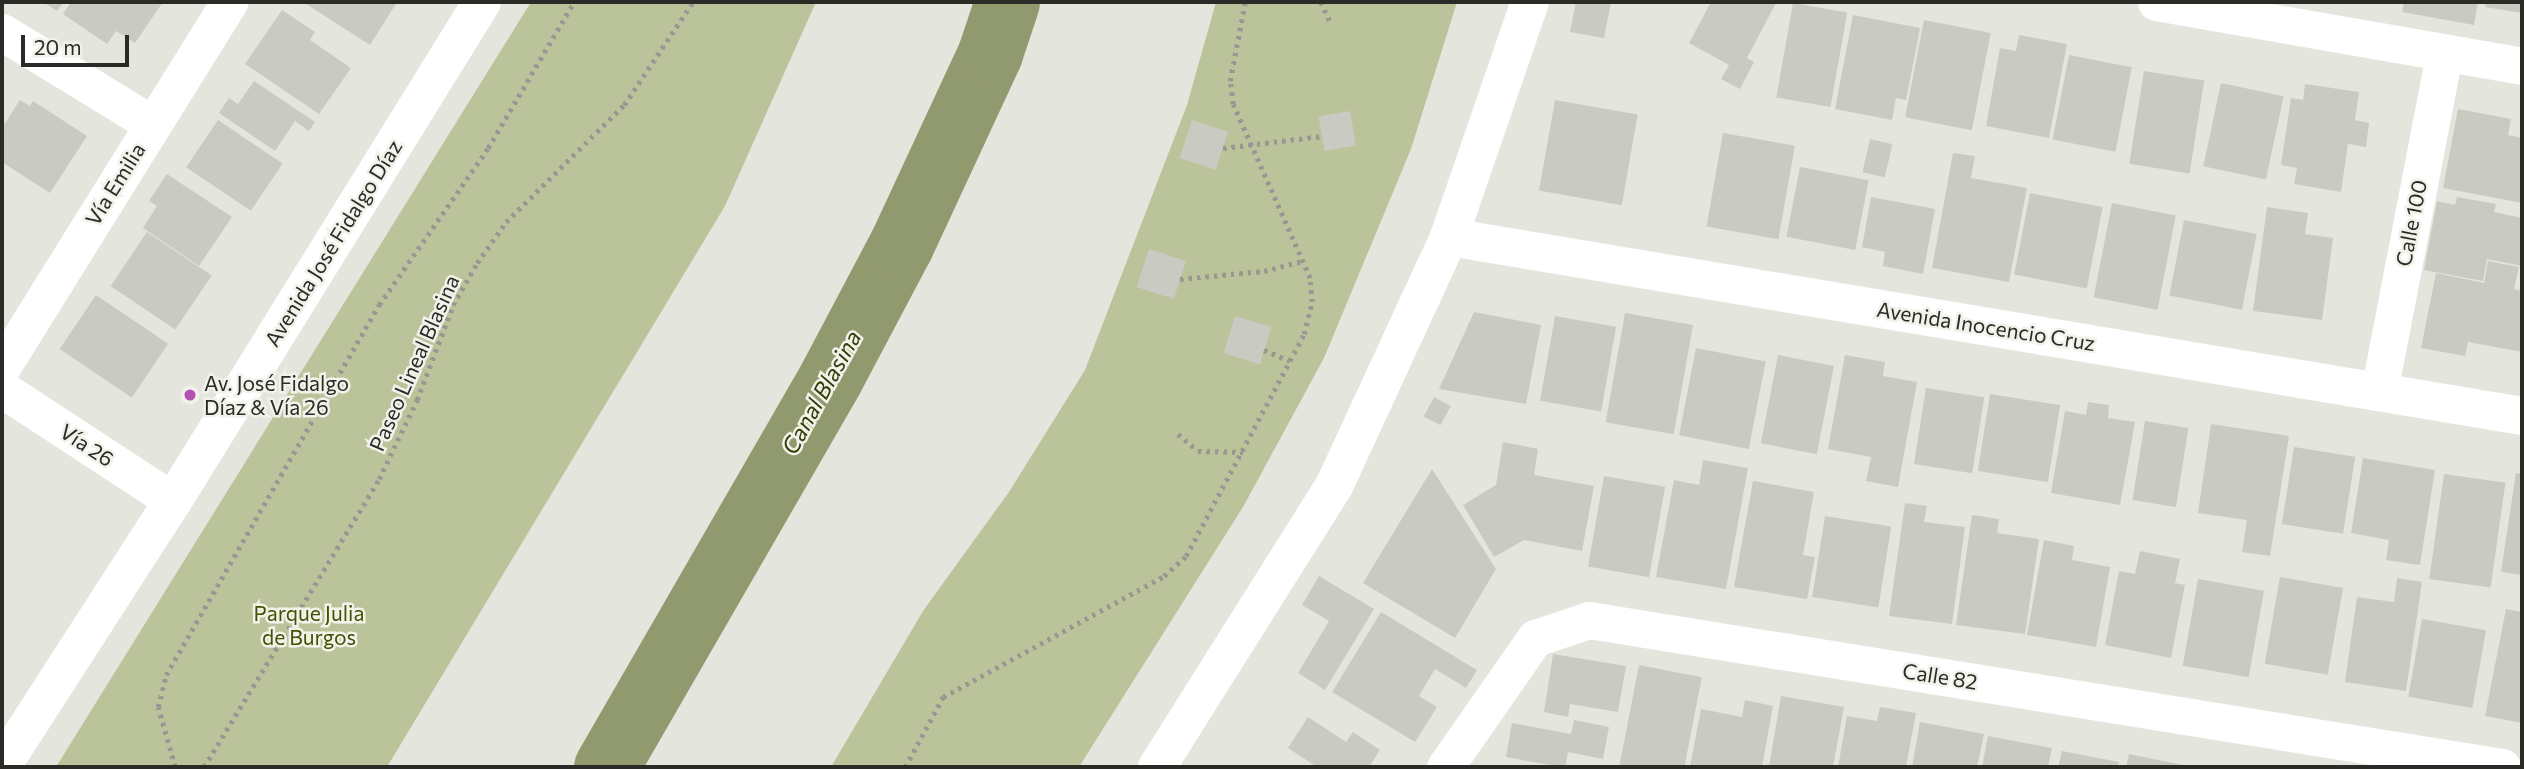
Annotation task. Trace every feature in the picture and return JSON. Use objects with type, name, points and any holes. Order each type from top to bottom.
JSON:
[{"type":"street","name":"Vía Emilia","points":[[2,367],[229,2]]},
{"type":"street","name":"Avenida José Fidalgo Díaz","points":[[2,766],[173,501],[482,2]]},
{"type":"street","points":[[1157,767],[1335,484],[1449,237],[1530,2]]},
{"type":"street","points":[[2156,2],[2522,66]]},
{"type":"street","points":[[2,32],[152,124]]},
{"type":"street","name":"Calle 100","points":[[2379,392],[2444,53]]},
{"type":"street","name":"Avenida Inocencio Cruz","points":[[1449,237],[2522,416]]},
{"type":"street","name":"Vía 26","points":[[2,389],[173,501]]},
{"type":"street","name":"Calle 82","points":[[1445,767],[1535,638],[1589,620],[2502,767]]},
{"type":"path","name":"Paseo Lineal Blasina","points":[[175,767],[158,706],[166,675],[379,305],[488,148],[574,2]]},
{"type":"path","name":"Paseo Lineal Blasina","points":[[204,767],[379,479],[417,400],[453,305],[477,263],[506,222],[624,105],[693,2]]},
{"type":"path","points":[[905,767],[943,697],[1175,567],[1195,544],[1304,334],[1312,302],[1304,261],[1233,104],[1230,81],[1245,2]]},
{"type":"path","points":[[1321,2],[1330,21]]},
{"type":"path","points":[[1223,148],[1321,136]]},
{"type":"path","points":[[1180,279],[1245,274],[1304,261]]},
{"type":"path","points":[[1264,350],[1290,361]]},
{"type":"path","points":[[1178,434],[1198,451],[1242,452]]},
{"type":"green space","name":"Parque Julia de Burgos","points":[[531,2],[816,2],[725,206],[387,767],[56,767]]},
{"type":"green space","points":[[1216,2],[1457,2],[1411,149],[1324,358],[1243,507],[1079,767],[831,767],[923,611],[1009,492],[1085,370],[1187,105]]},
{"type":"building","points":[[43,2],[64,2],[57,11]]},
{"type":"building","points":[[71,2],[163,2],[135,43],[116,31],[107,44],[63,14]]},
{"type":"building","points":[[303,2],[397,2],[370,45]]},
{"type":"building","points":[[1576,2],[1611,2],[1604,38],[1570,32]]},
{"type":"building","points":[[1711,2],[1776,3],[1747,58],[1754,62],[1740,89],[1721,79],[1729,65],[1689,43]]},
{"type":"building","points":[[2404,2],[2478,2],[2474,25],[2402,12]]},
{"type":"building","points":[[2486,2],[2522,2],[2522,13],[2485,7]]},
{"type":"building","points":[[1793,3],[1847,13],[1830,107],[1776,98]]},
{"type":"building","points":[[282,10],[315,32],[310,40],[351,68],[319,114],[245,64]]},
{"type":"building","points":[[1853,15],[1920,28],[1906,100],[1896,98],[1892,120],[1835,109]]},
{"type":"building","points":[[1924,20],[1991,33],[1972,130],[1905,117]]},
{"type":"building","points":[[2019,35],[2067,44],[2049,138],[1986,126],[2000,48],[2016,51]]},
{"type":"building","points":[[2069,55],[2132,67],[2115,152],[2053,139]]},
{"type":"building","points":[[2144,71],[2204,81],[2190,173],[2129,164]]},
{"type":"building","points":[[254,81],[315,122],[309,131],[295,121],[275,151],[219,113],[229,98],[238,104]]},
{"type":"building","points":[[2221,83],[2284,96],[2266,179],[2203,166]]},
{"type":"building","points":[[2305,84],[2359,92],[2355,120],[2369,123],[2366,147],[2348,144],[2341,192],[2294,184],[2297,168],[2281,165],[2291,98],[2303,100]]},
{"type":"building","points":[[20,100],[30,106],[33,101],[87,136],[50,193],[2,162],[2,128]]},
{"type":"building","points":[[1555,100],[1638,115],[1622,205],[1539,191]]},
{"type":"building","points":[[2458,109],[2511,119],[2508,135],[2522,138],[2522,203],[2443,188]]},
{"type":"building","points":[[1350,111],[1356,145],[1325,151],[1318,117]]},
{"type":"building","points":[[218,120],[283,164],[251,211],[186,167]]},
{"type":"building","points":[[1192,120],[1228,132],[1216,170],[1180,158]]},
{"type":"building","points":[[1723,133],[1795,146],[1778,239],[1707,227]]},
{"type":"building","points":[[1870,139],[1892,144],[1885,177],[1862,172]]},
{"type":"building","points":[[1953,153],[1975,156],[1971,178],[2027,188],[2009,282],[1932,268]]},
{"type":"building","points":[[1800,167],[1869,180],[1855,250],[1786,237]]},
{"type":"building","points":[[167,174],[232,217],[199,266],[143,228],[157,206],[149,201]]},
{"type":"building","points":[[2030,193],[2103,207],[2087,289],[2014,274]]},
{"type":"building","points":[[1871,197],[1935,209],[1923,274],[1883,266],[1885,252],[1862,247]]},
{"type":"building","points":[[2457,197],[2496,204],[2494,212],[2522,218],[2522,266],[2487,259],[2483,281],[2424,270],[2437,201],[2455,205]]},
{"type":"building","points":[[2112,203],[2176,215],[2157,310],[2094,297]]},
{"type":"building","points":[[2267,207],[2308,213],[2305,234],[2333,238],[2322,320],[2253,311]]},
{"type":"building","points":[[2184,220],[2257,234],[2242,310],[2169,296]]},
{"type":"building","points":[[147,232],[212,276],[175,330],[111,286]]},
{"type":"building","points":[[1149,249],[1186,261],[1174,299],[1137,287]]},
{"type":"building","points":[[2488,261],[2519,267],[2514,289],[2522,291],[2522,352],[2468,342],[2465,356],[2421,348],[2436,273],[2484,283]]},
{"type":"building","points":[[96,295],[168,344],[132,398],[60,349]]},
{"type":"building","points":[[1474,312],[1541,325],[1526,404],[1439,389]]},
{"type":"building","points":[[1625,313],[1693,325],[1674,434],[1606,422]]},
{"type":"building","points":[[1235,316],[1271,327],[1260,364],[1224,353]]},
{"type":"building","points":[[1555,316],[1616,327],[1601,411],[1540,401]]},
{"type":"building","points":[[1696,348],[1766,362],[1749,449],[1679,435]]},
{"type":"building","points":[[1778,355],[1834,366],[1817,454],[1761,443]]},
{"type":"building","points":[[1845,355],[1885,362],[1883,376],[1917,382],[1898,487],[1866,481],[1871,457],[1828,449]]},
{"type":"building","points":[[1926,388],[1984,397],[1972,473],[1914,464]]},
{"type":"building","points":[[1990,394],[2060,405],[2048,482],[1978,471]]},
{"type":"building","points":[[1434,397],[1451,406],[1440,425],[1424,416]]},
{"type":"building","points":[[2088,402],[2109,405],[2108,418],[2135,422],[2120,505],[2051,493],[2065,411],[2086,415]]},
{"type":"building","points":[[2145,421],[2188,428],[2176,507],[2132,500]]},
{"type":"building","points":[[2211,424],[2289,436],[2270,556],[2242,552],[2247,520],[2198,513]]},
{"type":"building","points":[[1503,442],[1538,449],[1534,475],[1594,486],[1582,551],[1524,540],[1494,557],[1463,505],[1496,485]]},
{"type":"building","points":[[2294,447],[2355,457],[2343,534],[2282,524]]},
{"type":"building","points":[[2363,458],[2435,470],[2420,565],[2386,560],[2389,540],[2351,533]]},
{"type":"building","points":[[1703,460],[1748,468],[1726,589],[1656,577],[1674,480],[1699,485]]},
{"type":"building","points":[[1432,469],[1496,569],[1455,638],[1363,583]]},
{"type":"building","points":[[2516,473],[2522,474],[2522,575],[2501,572]]},
{"type":"building","points":[[2444,474],[2505,483],[2491,588],[2429,579]]},
{"type":"building","points":[[1604,476],[1665,487],[1649,577],[1588,567]]},
{"type":"building","points":[[1753,481],[1814,492],[1803,555],[1815,557],[1807,599],[1734,587]]},
{"type":"building","points":[[1905,503],[1927,506],[1924,522],[1965,527],[1952,624],[1889,616]]},
{"type":"building","points":[[1972,515],[1999,519],[1997,533],[2039,539],[2025,634],[1956,625]]},
{"type":"building","points":[[1825,516],[1891,526],[1878,607],[1812,597]]},
{"type":"building","points":[[2044,540],[2074,546],[2072,560],[2110,567],[2096,647],[2027,635]]},
{"type":"building","points":[[2140,551],[2180,559],[2175,583],[2185,585],[2171,658],[2105,645],[2119,571],[2135,574]]},
{"type":"building","points":[[1319,576],[1374,609],[1325,690],[1298,673],[1329,621],[1302,605]]},
{"type":"building","points":[[2280,577],[2343,588],[2328,675],[2265,664]]},
{"type":"building","points":[[2397,578],[2422,582],[2406,691],[2345,682],[2357,597],[2394,602]]},
{"type":"building","points":[[2198,579],[2264,591],[2249,677],[2183,666]]},
{"type":"building","points":[[2506,609],[2522,612],[2522,723],[2485,716]]},
{"type":"building","points":[[1381,612],[1477,670],[1466,688],[1435,669],[1419,696],[1437,707],[1415,742],[1332,692]]},
{"type":"building","points":[[2422,619],[2486,630],[2472,708],[2408,697]]},
{"type":"building","points":[[1553,654],[1626,666],[1618,712],[1570,704],[1568,717],[1544,712]]},
{"type":"building","points":[[1639,665],[1702,677],[1684,767],[1619,766]]},
{"type":"building","points":[[1781,696],[1844,707],[1833,767],[1769,767]]},
{"type":"building","points":[[1745,700],[1773,706],[1762,767],[1690,767],[1701,709],[1742,717]]},
{"type":"building","points":[[1880,707],[1916,713],[1906,767],[1838,767],[1847,716],[1877,721]]},
{"type":"building","points":[[1308,717],[1346,742],[1353,732],[1380,750],[1369,767],[1317,767],[1288,748]]},
{"type":"building","points":[[1574,720],[1609,727],[1603,759],[1568,752],[1565,767],[1560,767],[1506,757],[1512,723],[1571,734]]},
{"type":"building","points":[[1920,722],[1984,734],[1977,767],[1912,767]]},
{"type":"building","points":[[1988,736],[2052,748],[2048,767],[1982,767]]},
{"type":"building","points":[[2062,751],[2119,762],[2118,767],[2058,767]]},
{"type":"building","points":[[2129,754],[2188,766],[2188,767],[2126,767]]},
{"type":"waterway","name":"Canal Blasina","points":[[606,767],[831,377],[901,245],[990,53],[1007,2]]},
{"type":"place","name":"Av. José Fidalgo Díaz & Vía 26","points":[[190,395]]}]
